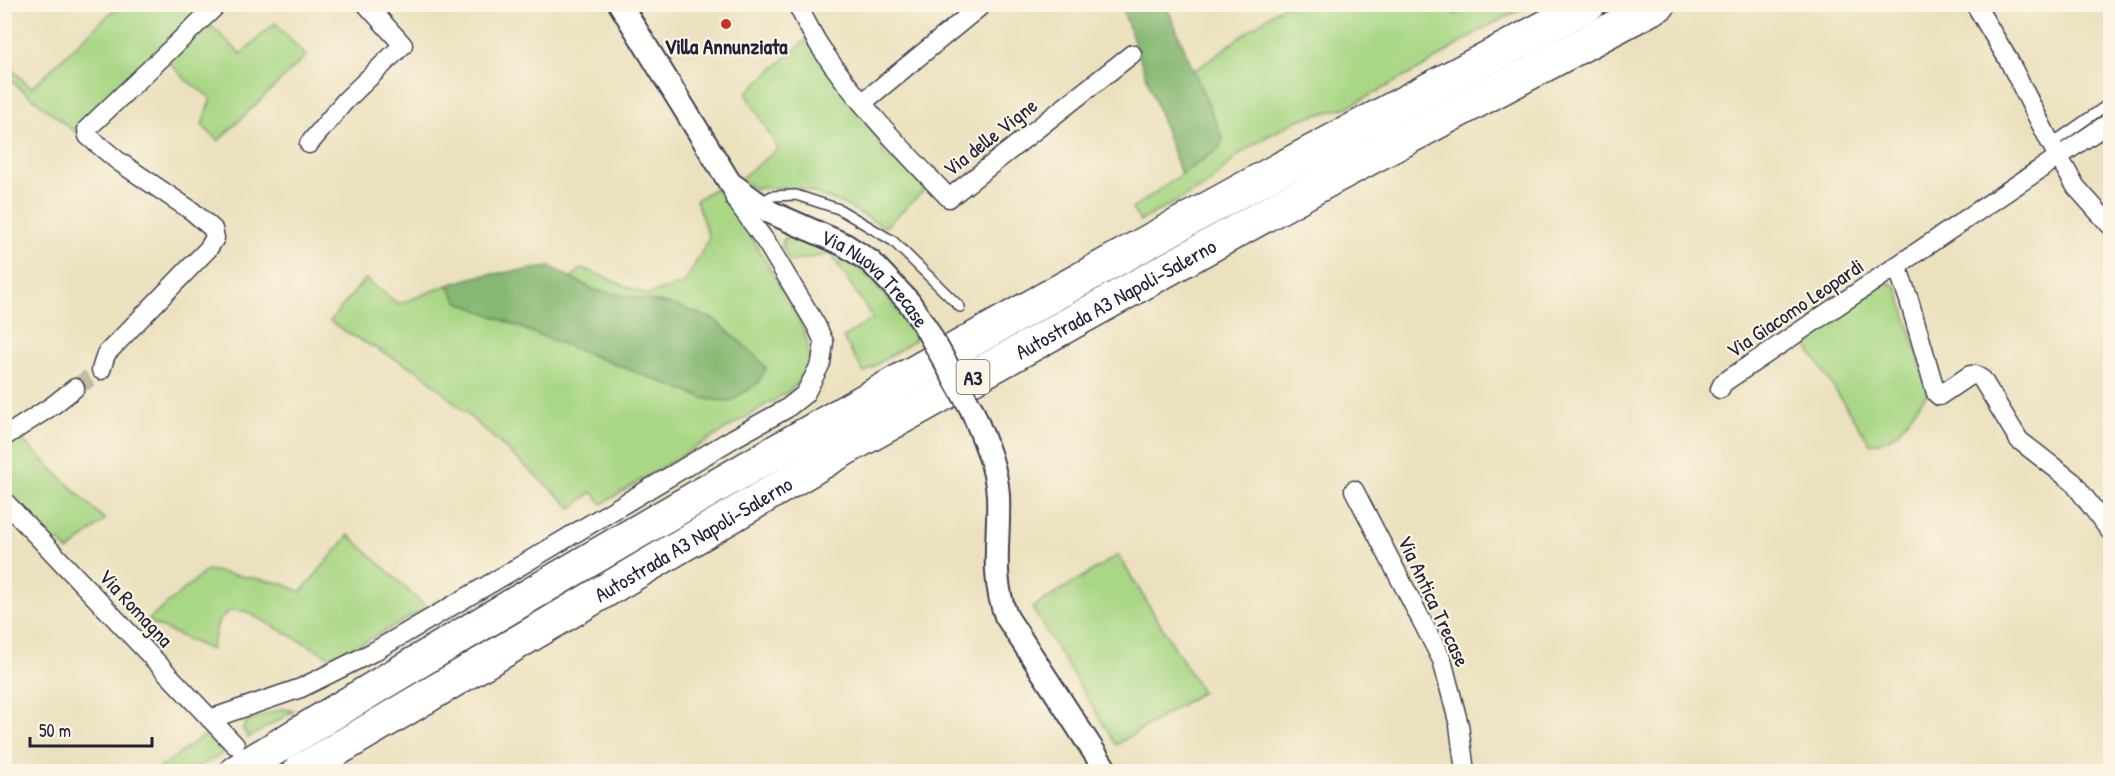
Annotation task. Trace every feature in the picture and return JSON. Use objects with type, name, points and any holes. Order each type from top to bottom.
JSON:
[{"type":"highway","name":"Autostrada A3 Napoli-Salerno","points":[[236,758],[516,604],[825,423],[1284,167],[1589,4]]},
{"type":"highway","name":"Autostrada A3 Napoli-Salerno","points":[[299,771],[858,441],[1309,190],[1659,4]]},
{"type":"street","points":[[101,370],[106,354],[208,249],[215,238],[213,229],[118,161],[88,136],[87,129],[218,4]]},
{"type":"street","points":[[309,144],[345,101],[403,45],[366,4]]},
{"type":"street","name":"Via Nuova Trecase","points":[[620,4],[730,183],[770,211],[845,245],[871,262],[909,302],[926,328],[972,410],[989,450],[998,494],[996,568],[998,596],[1002,606],[1107,771]]},
{"type":"street","name":"Via delle Vigne","points":[[797,4],[818,44],[862,103],[898,145],[949,198],[1132,54]]},
{"type":"street","points":[[862,103],[983,4]]},
{"type":"street","points":[[1975,4],[2076,187],[2110,225]]},
{"type":"street","name":"Via Giacomo Leopardi","points":[[1720,389],[1723,383],[1896,266],[2055,150],[2110,122]]},
{"type":"street","points":[[210,719],[301,688],[373,652],[734,438],[786,410],[805,394],[821,363],[824,342],[763,239],[735,199],[730,183]]},
{"type":"street","points":[[763,239],[770,235],[770,211]]},
{"type":"street","name":"Via Giacomo Leopardi","points":[[1896,266],[1909,300],[1936,393],[1939,396],[1970,375],[1982,379],[2019,440],[2073,482],[2110,531]]},
{"type":"street","points":[[4,437],[75,388]]},
{"type":"street","name":"Via Antica Trecase","points":[[1354,490],[1442,660],[1459,725],[1465,771]]},
{"type":"street","name":"Via Romagna","points":[[4,501],[210,719],[236,758]]},
{"type":"lane","points":[[2055,150],[2110,103]]},
{"type":"lane","points":[[770,211],[772,196],[796,195],[839,209],[893,241],[960,307]]},
{"type":"green space","points":[[119,5],[210,5],[82,129],[79,135],[5,76],[4,62],[31,88]]},
{"type":"green space","points":[[1121,5],[1166,5],[1223,140],[1218,149],[1181,174]]},
{"type":"green space","points":[[1284,5],[1446,5],[1456,15],[1470,5],[1529,5],[1477,32],[1425,66],[1348,107],[1300,119],[1266,137],[1241,153],[1207,185],[1140,221],[1132,209],[1218,149],[1223,139],[1194,71]]},
{"type":"green space","points":[[207,22],[241,54],[275,23],[306,56],[218,141],[202,125],[211,98],[187,81],[167,60]]},
{"type":"green space","points":[[807,39],[880,134],[884,156],[909,166],[930,185],[885,227],[841,203],[801,188],[753,188],[741,178],[778,149],[746,93]]},
{"type":"green space","points":[[715,188],[727,194],[798,318],[806,338],[809,357],[804,374],[789,391],[602,504],[592,492],[572,508],[420,372],[351,335],[330,321],[365,279],[399,304],[448,285],[459,302],[549,339],[678,306],[594,290],[570,278],[583,268],[647,295],[685,283],[709,238],[696,200]]},
{"type":"green space","points":[[790,235],[833,252],[857,267],[886,295],[916,339],[864,373],[843,338],[873,318],[831,254],[789,262],[782,246],[783,240]]},
{"type":"green space","points":[[550,267],[594,290],[678,306],[715,320],[755,355],[766,368],[758,383],[730,402],[706,399],[458,302],[448,285],[478,276]]},
{"type":"green space","points":[[1888,282],[1897,287],[1929,391],[1899,431],[1889,439],[1870,444],[1806,345],[1809,335]]},
{"type":"green space","points":[[16,434],[105,520],[68,551],[59,541],[54,544],[5,494],[4,441]]},
{"type":"green space","points":[[349,535],[427,608],[334,659],[245,611],[230,610],[218,622],[211,650],[147,621],[207,570],[281,583],[301,592]]},
{"type":"green space","points":[[1118,555],[1202,692],[1116,745],[1032,608]]},
{"type":"green space","points":[[282,709],[294,711],[248,738],[243,729],[247,721]]},
{"type":"green space","points":[[206,734],[223,753],[191,768],[156,771]]},
{"type":"tunnel","points":[[75,388],[101,370]]},
{"type":"place","name":"Villa Annunziata","points":[[726,24]]}]
